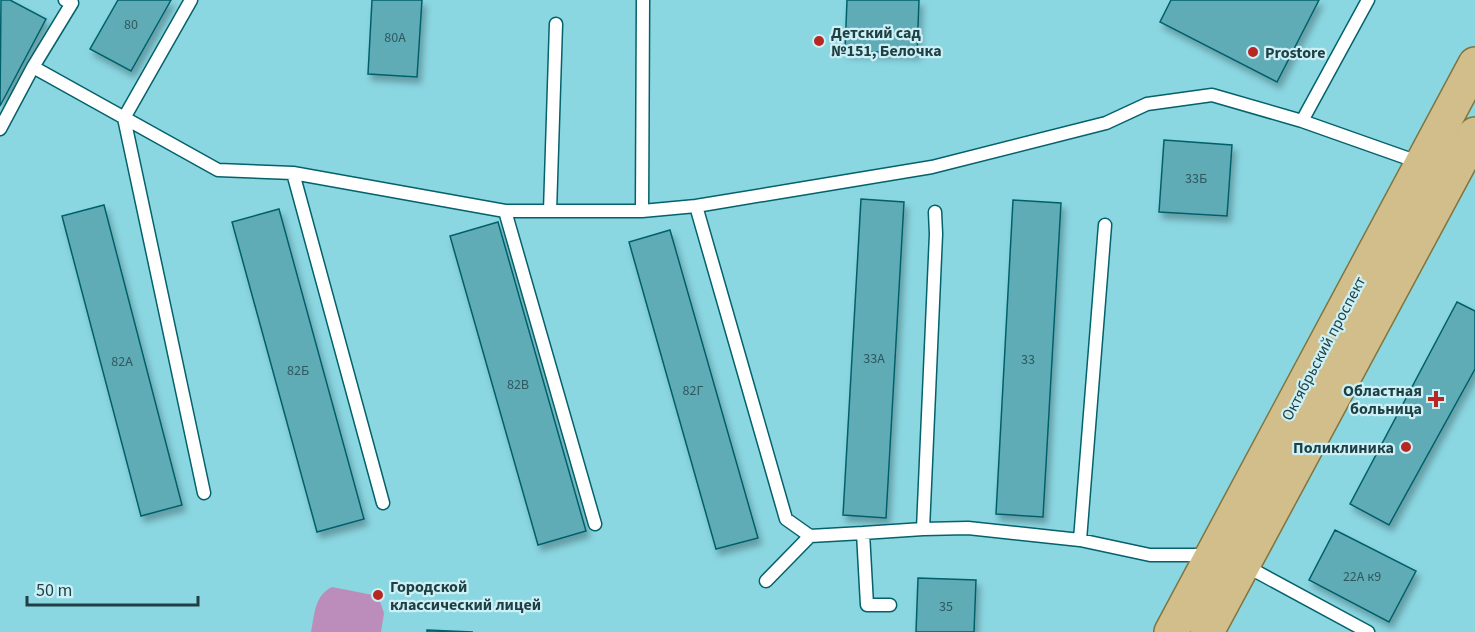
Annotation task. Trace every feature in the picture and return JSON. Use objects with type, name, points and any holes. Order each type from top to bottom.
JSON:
[{"type":"main road","name":"Октябрьский проспект","points":[[1171,632],[1475,64]]},
{"type":"main road","name":"Октябрьский проспект","points":[[1207,632],[1475,134]]},
{"type":"lane","points":[[0,129],[72,3],[65,0]]},
{"type":"lane","points":[[191,0],[124,118],[204,493]]},
{"type":"lane","points":[[642,210],[643,0]]},
{"type":"lane","points":[[1302,121],[1368,0]]},
{"type":"lane","points":[[550,211],[556,24]]},
{"type":"lane","points":[[33,68],[218,170],[293,173],[505,211],[642,210],[696,206],[932,167],[1106,123],[1147,104],[1212,95],[1302,121],[1422,163]]},
{"type":"lane","points":[[293,173],[383,502]]},
{"type":"lane","points":[[696,206],[786,519],[810,536],[968,528],[1080,540],[1150,555],[1212,555]]},
{"type":"lane","points":[[505,211],[595,524]]},
{"type":"lane","points":[[923,529],[936,234],[935,212]]},
{"type":"lane","points":[[1080,540],[1105,225]]},
{"type":"lane","points":[[863,533],[867,605],[890,606]]},
{"type":"lane","points":[[766,581],[810,536]]},
{"type":"lane","points":[[1244,565],[1368,632]]},
{"type":"shaded area","points":[[332,587],[378,596],[384,613],[381,632],[311,632],[318,600]]},
{"type":"building","points":[[1,0],[10,0],[46,19],[0,106]]},
{"type":"building","points":[[118,0],[171,0],[131,71],[90,49]]},
{"type":"building","points":[[372,0],[422,0],[417,77],[368,74]]},
{"type":"building","points":[[847,0],[919,0],[917,53],[845,51]]},
{"type":"building","points":[[1171,0],[1319,0],[1277,82],[1160,22]]},
{"type":"building","points":[[1164,140],[1232,145],[1227,216],[1159,212]]},
{"type":"building","points":[[861,199],[904,202],[886,518],[843,515]]},
{"type":"building","points":[[1013,200],[1061,203],[1043,517],[996,514]]},
{"type":"building","points":[[104,205],[182,505],[141,516],[62,216]]},
{"type":"building","points":[[279,209],[364,519],[317,532],[232,222]]},
{"type":"building","points":[[498,222],[586,531],[538,545],[450,236]]},
{"type":"building","points":[[670,230],[758,538],[716,549],[629,242]]},
{"type":"building","name":"Поликлиника","points":[[1457,302],[1475,311],[1475,369],[1389,525],[1350,504]]},
{"type":"building","points":[[1335,530],[1416,571],[1389,622],[1309,580]]},
{"type":"building","points":[[918,578],[976,580],[974,632],[916,632]]},
{"type":"building","name":"Городской классический лицей","points":[[427,630],[473,632],[427,632]]},
{"type":"place","name":"Детский сад №151, Белочка","points":[[819,41]]},
{"type":"place","name":"Prostore","points":[[1253,52]]},
{"type":"place","name":"Областная больница","points":[[1436,399]]},
{"type":"place","name":"Поликлиника","points":[[1406,447]]},
{"type":"place","name":"Городской классический лицей","points":[[378,595]]}]
